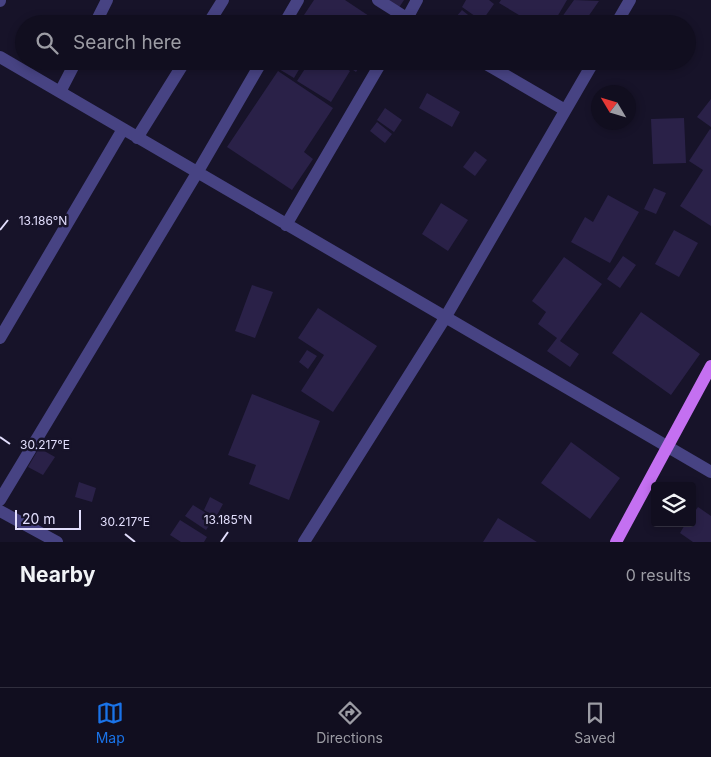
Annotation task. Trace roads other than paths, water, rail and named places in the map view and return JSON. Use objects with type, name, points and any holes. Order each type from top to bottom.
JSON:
[{"type":"main road","points":[[616,542],[711,366]]},
{"type":"street","points":[[100,15],[107,0]]},
{"type":"street","points":[[214,15],[223,0]]},
{"type":"street","points":[[289,15],[298,0]]},
{"type":"street","points":[[378,0],[399,15]]},
{"type":"street","points":[[412,15],[417,0]]},
{"type":"street","points":[[621,15],[630,0]]},
{"type":"street","points":[[0,58],[15,66]]},
{"type":"street","points":[[21,70],[711,472]]},
{"type":"street","points":[[60,92],[71,70]]},
{"type":"street","points":[[137,138],[179,70]]},
{"type":"street","points":[[0,500],[257,70]]},
{"type":"street","points":[[286,225],[377,70]]},
{"type":"street","points":[[497,70],[566,110]]},
{"type":"street","points":[[304,542],[445,318],[589,70]]},
{"type":"street","points":[[0,338],[123,129]]},
{"type":"street","points":[[0,511],[57,542]]}]
